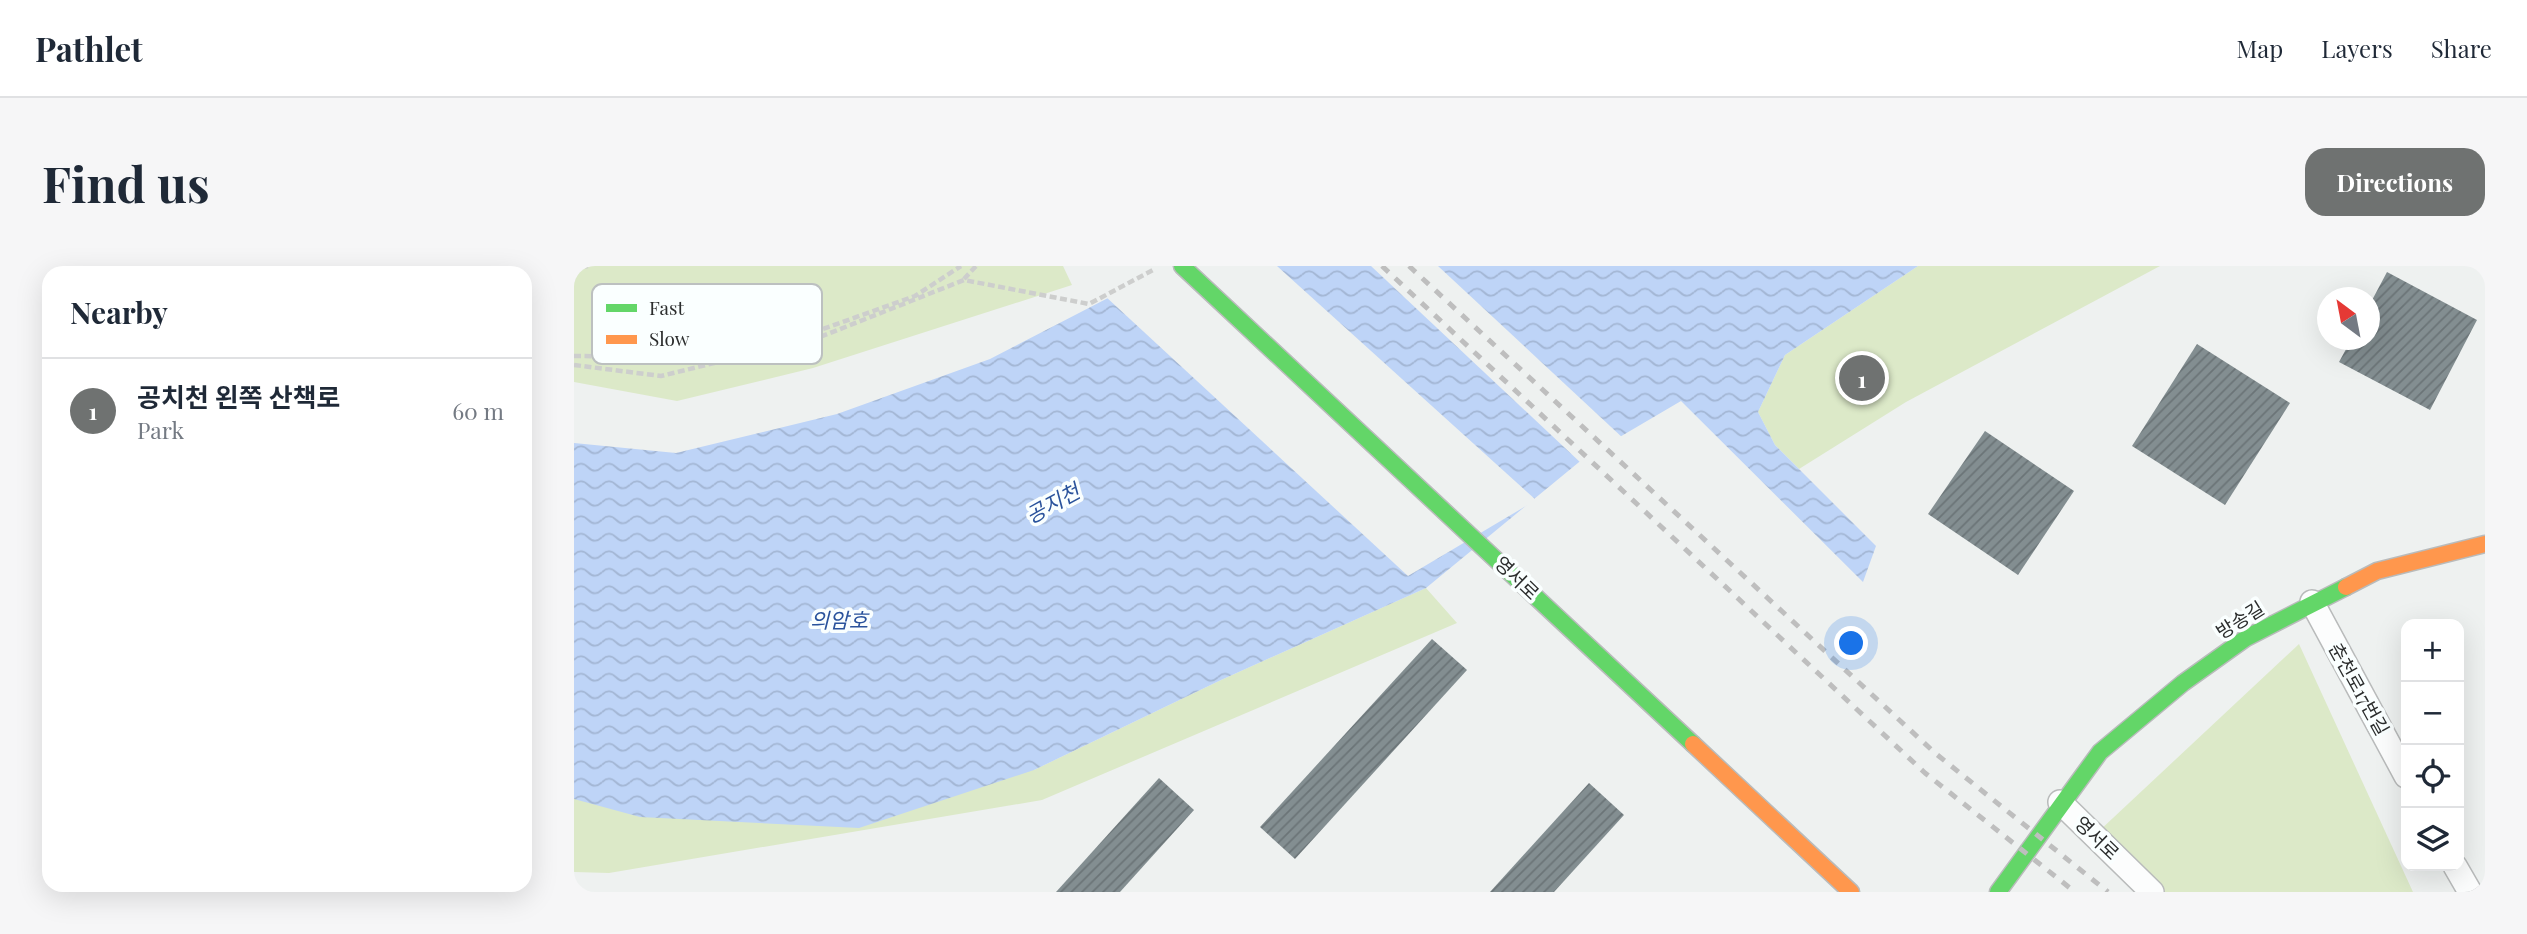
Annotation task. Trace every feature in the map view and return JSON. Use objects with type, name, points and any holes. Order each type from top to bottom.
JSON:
[{"type":"street","name":"영서로","points":[[1182,266],[1851,892]]},
{"type":"street","name":"방송길","points":[[2060,802],[2100,752],[2183,683],[2246,638],[2377,571],[2485,544]]},
{"type":"street","name":"춘천로17번길","points":[[2312,602],[2401,767]]},
{"type":"street","name":"영서로","points":[[1998,892],[2060,802],[2152,892]]},
{"type":"street","points":[[2458,871],[2470,892]]},
{"type":"path","points":[[574,268],[588,266]]},
{"type":"path","points":[[822,329],[915,296],[961,266]]},
{"type":"path","points":[[822,336],[964,280],[976,266]]},
{"type":"path","points":[[964,280],[1089,304],[1160,266]]},
{"type":"path","points":[[574,356],[592,356]]},
{"type":"path","points":[[574,365],[661,376],[715,364]]},
{"type":"green space","points":[[574,266],[1063,266],[1072,285],[813,368],[677,401],[574,382]]},
{"type":"green space","points":[[1918,266],[2160,266],[1906,402],[1799,469],[1775,445],[1758,412],[1785,355]]},
{"type":"green space","points":[[1426,588],[1457,623],[1042,800],[609,873],[574,872],[574,783],[1034,770],[1221,680]]},
{"type":"green space","points":[[2299,644],[2401,871],[2413,892],[2156,892],[2098,832]]},
{"type":"water","points":[[1170,266],[1918,266],[1785,355],[1758,412],[1775,445],[1876,546],[1863,582],[1681,401],[1584,458],[1426,588],[1221,680],[1034,770],[859,828],[640,817],[574,799],[574,443],[676,453],[837,414],[990,359]]},
{"type":"pier","points":[[1162,266],[1277,266],[1536,500],[1408,576],[1105,296]]},
{"type":"pier","points":[[1371,266],[1438,266],[1624,439],[1582,464]]},
{"type":"building","points":[[2387,272],[2477,320],[2430,410],[2339,362],[2346,350],[2380,350],[2379,287]]},
{"type":"building","points":[[2197,344],[2290,403],[2225,505],[2132,446]]},
{"type":"building","points":[[1985,431],[2074,491],[2018,575],[1928,514]]},
{"type":"building","points":[[1432,639],[1467,670],[1295,859],[1260,827]]},
{"type":"building","points":[[1159,778],[1194,810],[1120,892],[1056,892]]},
{"type":"building","points":[[1589,783],[1624,815],[1554,892],[1490,892]]},
{"type":"railway","points":[[1382,266],[1925,773],[2075,892]]},
{"type":"railway","points":[[1409,266],[1935,753],[2108,892]]},
{"type":"traffic: fast","points":[[1182,266],[1693,744]]},
{"type":"traffic: fast","points":[[1998,892],[2100,752],[2183,683],[2246,638],[2346,587]]},
{"type":"traffic: slow","points":[[2346,587],[2377,571],[2485,544]]},
{"type":"traffic: slow","points":[[1693,744],[1851,892]]},
{"type":"place","name":"공치천 왼쪽 산책로","points":[[1862,378]]},
{"type":"water label","name":"공지천","points":[[1053,504]]},
{"type":"water label","name":"의암호","points":[[839,621]]}]
